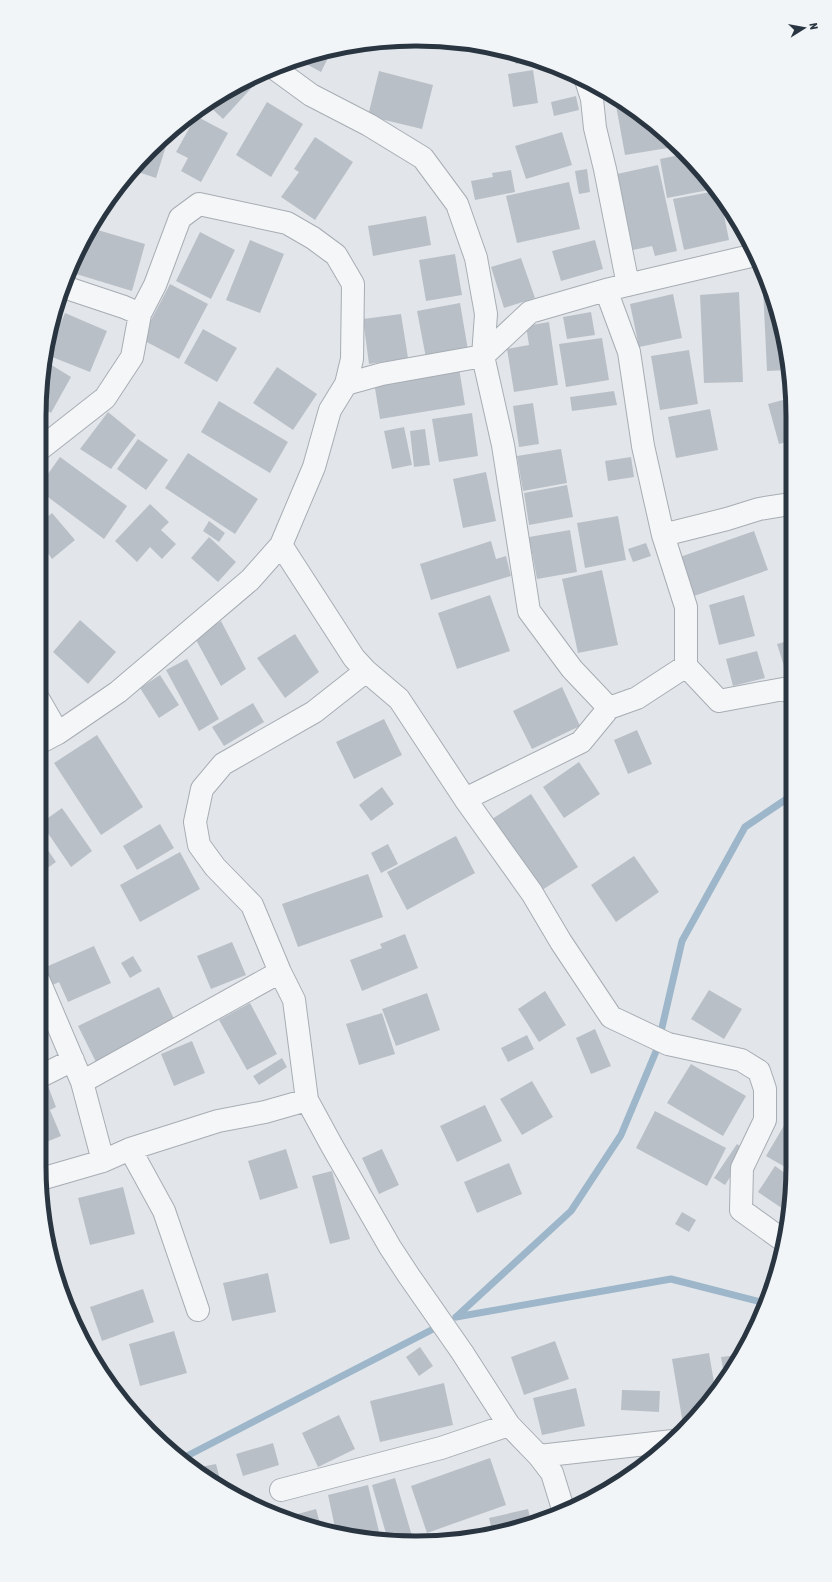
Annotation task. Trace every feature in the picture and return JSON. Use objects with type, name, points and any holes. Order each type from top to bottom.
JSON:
[{"type":"street","points":[[280,72],[311,95],[369,125],[423,158],[457,204],[476,258],[486,314],[483,356],[503,445],[528,611],[572,669],[609,708]]},
{"type":"street","points":[[589,89],[592,98],[594,128],[605,168],[628,285]]},
{"type":"street","points":[[46,444],[105,398],[132,357],[140,314],[154,285],[180,218],[199,204],[287,223],[313,238],[336,255],[353,284],[352,359],[346,384],[330,410],[314,467],[281,545],[250,580],[118,692],[49,738],[46,725]]},
{"type":"street","points":[[346,384],[382,374],[483,356],[530,312],[606,290],[750,256]]},
{"type":"street","points":[[69,289],[124,307],[140,314]]},
{"type":"street","points":[[606,290],[629,352],[643,446],[663,535],[686,607],[686,666],[719,701],[783,689],[786,690]]},
{"type":"street","points":[[663,535],[727,520],[759,509],[786,505]]},
{"type":"street","points":[[281,545],[354,658],[366,671],[399,699],[465,799],[532,893],[561,942],[611,1017],[668,1044],[741,1060],[759,1071],[765,1089],[765,1120],[742,1168],[741,1210],[779,1237]]},
{"type":"street","points":[[465,799],[581,742],[609,708],[637,698],[686,666]]},
{"type":"street","points":[[366,671],[314,712],[223,764],[202,789],[195,822],[199,845],[215,867],[252,905],[280,972],[294,1000],[307,1100],[408,1276],[462,1352],[509,1425],[539,1456],[552,1473],[562,1506]]},
{"type":"street","points":[[82,1082],[280,972]]},
{"type":"street","points":[[46,997],[82,1082],[103,1161]]},
{"type":"street","points":[[46,1074],[73,1060]]},
{"type":"street","points":[[46,1177],[103,1161],[130,1149],[218,1122],[265,1112],[307,1100]]},
{"type":"street","points":[[130,1149],[164,1211],[198,1310]]},
{"type":"street","points":[[281,1490],[440,1448],[509,1425]]},
{"type":"street","points":[[539,1456],[662,1442]]},
{"type":"building","points":[[329,57],[321,72],[305,63]]},
{"type":"building","points":[[515,60],[522,62],[516,64]]},
{"type":"building","points":[[533,70],[538,103],[513,107],[508,74]]},
{"type":"building","points":[[379,71],[433,85],[422,129],[368,116]]},
{"type":"building","points":[[256,83],[223,119],[211,108]]},
{"type":"building","points":[[576,96],[579,110],[554,116],[551,102]]},
{"type":"building","points":[[267,102],[303,124],[271,177],[236,155]]},
{"type":"building","points":[[616,104],[641,122],[667,144],[668,148],[625,155]]},
{"type":"building","points":[[198,117],[228,133],[201,182],[181,171],[188,158],[176,152],[194,120]]},
{"type":"building","points":[[562,132],[572,165],[526,179],[515,146]]},
{"type":"building","points":[[315,137],[353,162],[315,220],[281,197],[299,172],[294,169]]},
{"type":"building","points":[[167,142],[156,178],[138,172]]},
{"type":"building","points":[[679,155],[709,190],[667,198],[660,159]]},
{"type":"building","points":[[658,165],[677,251],[655,256],[652,246],[633,250],[617,174]]},
{"type":"building","points":[[587,169],[590,192],[579,194],[575,171]]},
{"type":"building","points":[[511,170],[515,192],[475,200],[471,181],[493,177],[492,173]]},
{"type":"building","points":[[569,182],[580,229],[517,243],[506,196]]},
{"type":"building","points":[[711,192],[723,208],[729,240],[684,250],[673,199]]},
{"type":"building","points":[[426,216],[431,245],[373,256],[368,226]]},
{"type":"building","points":[[97,230],[145,244],[132,291],[76,274],[84,252]]},
{"type":"building","points":[[200,232],[235,250],[211,299],[176,281]]},
{"type":"building","points":[[250,240],[284,254],[260,313],[226,300]]},
{"type":"building","points":[[595,240],[603,269],[561,281],[552,251]]},
{"type":"building","points":[[455,254],[462,295],[426,301],[419,260]]},
{"type":"building","points":[[521,258],[535,298],[504,308],[491,267]]},
{"type":"building","points":[[170,284],[208,304],[179,359],[141,339]]},
{"type":"building","points":[[763,288],[779,344],[783,370],[767,371]]},
{"type":"building","points":[[739,292],[743,382],[704,383],[700,295]]},
{"type":"building","points":[[673,294],[682,338],[639,347],[630,304]]},
{"type":"building","points":[[460,303],[468,350],[426,358],[417,311]]},
{"type":"building","points":[[591,312],[595,335],[567,339],[563,317]]},
{"type":"building","points":[[65,313],[107,331],[90,372],[51,357],[55,337]]},
{"type":"building","points":[[401,314],[408,358],[369,364],[363,319]]},
{"type":"building","points":[[549,322],[558,385],[514,392],[507,349],[529,345],[526,326]]},
{"type":"building","points":[[203,329],[237,348],[217,382],[184,363]]},
{"type":"building","points":[[602,338],[609,380],[566,387],[559,344]]},
{"type":"building","points":[[689,350],[698,404],[660,410],[651,356]]},
{"type":"building","points":[[50,364],[71,377],[51,413],[46,410]]},
{"type":"building","points":[[277,367],[317,394],[293,430],[253,403]]},
{"type":"building","points":[[459,368],[465,405],[380,419],[374,382]]},
{"type":"building","points":[[614,391],[617,405],[572,411],[570,397]]},
{"type":"building","points":[[785,399],[786,442],[779,444],[768,404]]},
{"type":"building","points":[[219,401],[288,442],[270,473],[201,432]]},
{"type":"building","points":[[533,403],[539,444],[519,447],[513,406]]},
{"type":"building","points":[[710,409],[718,450],[676,458],[668,417]]},
{"type":"building","points":[[108,412],[136,435],[111,469],[80,449]]},
{"type":"building","points":[[472,413],[478,456],[439,462],[432,419]]},
{"type":"building","points":[[404,427],[412,465],[392,469],[384,431]]},
{"type":"building","points":[[425,429],[430,465],[414,467],[410,431]]},
{"type":"building","points":[[138,439],[168,460],[146,490],[117,469]]},
{"type":"building","points":[[561,449],[567,483],[523,491],[517,456]]},
{"type":"building","points":[[188,453],[258,499],[235,534],[165,488]]},
{"type":"building","points":[[60,457],[127,506],[104,539],[46,496],[46,477]]},
{"type":"building","points":[[631,457],[634,477],[608,481],[605,461]]},
{"type":"building","points":[[486,472],[496,521],[463,528],[453,479]]},
{"type":"building","points":[[567,485],[573,517],[529,525],[524,493]]},
{"type":"building","points":[[150,504],[169,522],[161,530],[176,544],[162,559],[150,547],[137,562],[115,541]]},
{"type":"building","points":[[52,513],[75,540],[52,559],[46,550],[46,518]]},
{"type":"building","points":[[618,516],[626,560],[585,568],[577,523]]},
{"type":"building","points":[[209,521],[225,533],[219,542],[203,531]]},
{"type":"building","points":[[570,530],[577,572],[537,579],[529,537]]},
{"type":"building","points":[[754,531],[768,570],[694,596],[680,557]]},
{"type":"building","points":[[209,537],[236,562],[218,582],[191,558]]},
{"type":"building","points":[[491,541],[496,559],[506,556],[511,576],[431,600],[420,564]]},
{"type":"building","points":[[646,543],[651,556],[633,562],[628,549]]},
{"type":"building","points":[[602,570],[618,645],[578,653],[562,579]]},
{"type":"building","points":[[490,595],[510,651],[457,669],[438,613]]},
{"type":"building","points":[[744,595],[755,636],[719,645],[709,605]]},
{"type":"building","points":[[80,620],[116,652],[88,684],[53,652]]},
{"type":"building","points":[[221,621],[246,669],[221,686],[195,638]]},
{"type":"building","points":[[295,634],[319,672],[285,698],[257,658]]},
{"type":"building","points":[[786,641],[786,672],[777,644]]},
{"type":"building","points":[[757,651],[765,678],[733,686],[726,659]]},
{"type":"building","points":[[187,659],[219,719],[199,731],[166,670]]},
{"type":"building","points":[[160,675],[179,705],[159,718],[140,688]]},
{"type":"building","points":[[562,687],[580,726],[532,749],[513,711]]},
{"type":"building","points":[[253,703],[264,722],[224,746],[212,727]]},
{"type":"building","points":[[384,719],[402,755],[354,779],[336,742]]},
{"type":"building","points":[[637,730],[652,764],[628,774],[614,740]]},
{"type":"building","points":[[97,735],[143,807],[101,835],[54,763]]},
{"type":"building","points":[[579,762],[600,794],[564,818],[543,787]]},
{"type":"building","points":[[382,787],[394,804],[371,821],[359,805]]},
{"type":"building","points":[[531,794],[578,867],[539,892],[492,819]]},
{"type":"building","points":[[62,808],[92,851],[71,867],[46,830],[46,819]]},
{"type":"building","points":[[160,824],[174,848],[137,870],[123,846]]},
{"type":"building","points":[[456,836],[475,873],[407,910],[387,872]]},
{"type":"building","points":[[388,844],[398,864],[381,873],[371,853]]},
{"type":"building","points":[[46,847],[56,862],[46,869]]},
{"type":"building","points":[[180,852],[200,889],[140,922],[120,885]]},
{"type":"building","points":[[634,856],[659,892],[616,922],[591,885]]},
{"type":"building","points":[[368,874],[383,917],[298,947],[282,904]]},
{"type":"building","points":[[405,934],[418,968],[362,991],[350,960],[382,948],[380,944]]},
{"type":"building","points":[[232,942],[246,975],[211,989],[197,956]]},
{"type":"building","points":[[94,946],[111,983],[68,1002],[59,982],[46,988],[46,967]]},
{"type":"building","points":[[133,956],[142,971],[130,978],[121,963]]},
{"type":"building","points":[[159,987],[176,1023],[96,1062],[78,1026]]},
{"type":"building","points":[[709,990],[742,1009],[724,1039],[691,1019]]},
{"type":"building","points":[[545,991],[566,1025],[539,1042],[518,1009]]},
{"type":"building","points":[[427,993],[440,1030],[396,1046],[382,1009]]},
{"type":"building","points":[[250,1003],[277,1054],[247,1070],[219,1020]]},
{"type":"building","points":[[382,1013],[395,1054],[359,1065],[346,1024]]},
{"type":"building","points":[[595,1029],[611,1066],[591,1074],[576,1038]]},
{"type":"building","points":[[527,1035],[534,1049],[508,1062],[501,1048]]},
{"type":"building","points":[[192,1041],[205,1073],[174,1086],[161,1054]]},
{"type":"building","points":[[282,1058],[287,1067],[259,1085],[253,1076]]},
{"type":"building","points":[[691,1064],[746,1096],[723,1136],[667,1103]]},
{"type":"building","points":[[532,1081],[553,1117],[522,1135],[500,1099]]},
{"type":"building","points":[[48,1086],[56,1107],[50,1110],[61,1136],[46,1142],[46,1087]]},
{"type":"building","points":[[485,1105],[502,1141],[457,1162],[440,1126]]},
{"type":"building","points":[[655,1111],[726,1148],[707,1186],[636,1148]]},
{"type":"building","points":[[786,1122],[786,1168],[766,1156]]},
{"type":"building","points":[[737,1144],[747,1151],[725,1185],[714,1178]]},
{"type":"building","points":[[286,1149],[298,1188],[260,1200],[248,1161]]},
{"type":"building","points":[[382,1149],[399,1185],[379,1194],[362,1158]]},
{"type":"building","points":[[509,1163],[522,1194],[477,1213],[464,1182]]},
{"type":"building","points":[[775,1166],[786,1174],[783,1209],[758,1192]]},
{"type":"building","points":[[332,1171],[350,1239],[330,1244],[312,1176]]},
{"type":"building","points":[[123,1187],[135,1234],[90,1245],[78,1198]]},
{"type":"building","points":[[682,1212],[696,1220],[689,1232],[675,1224]]},
{"type":"building","points":[[268,1273],[276,1312],[232,1321],[223,1283]]},
{"type":"building","points":[[143,1289],[154,1322],[102,1341],[90,1307]]},
{"type":"building","points":[[174,1331],[187,1373],[140,1386],[129,1344]]},
{"type":"building","points":[[555,1341],[569,1379],[524,1395],[511,1357]]},
{"type":"building","points":[[420,1347],[433,1366],[419,1376],[406,1357]]},
{"type":"building","points":[[709,1353],[714,1385],[683,1423],[672,1359]]},
{"type":"building","points":[[733,1356],[724,1373],[721,1357]]},
{"type":"building","points":[[444,1383],[453,1425],[380,1442],[370,1401]]},
{"type":"building","points":[[576,1388],[585,1426],[542,1435],[533,1398]]},
{"type":"building","points":[[622,1390],[660,1391],[659,1412],[621,1410]]},
{"type":"building","points":[[339,1415],[355,1449],[318,1467],[302,1433]]},
{"type":"building","points":[[273,1443],[279,1465],[243,1476],[236,1454]]},
{"type":"building","points":[[490,1458],[506,1505],[427,1533],[411,1486]]},
{"type":"building","points":[[216,1464],[220,1480],[210,1474],[200,1467]]},
{"type":"building","points":[[395,1478],[412,1536],[386,1535],[372,1485]]},
{"type":"building","points":[[368,1485],[380,1534],[335,1527],[328,1495]]},
{"type":"building","points":[[316,1509],[320,1523],[297,1516],[294,1515]]},
{"type":"building","points":[[528,1509],[530,1517],[492,1528],[489,1518]]},
{"type":"waterway","points":[[456,1317],[571,1211],[621,1135],[657,1049],[682,941],[745,827],[786,799]]},
{"type":"waterway","points":[[456,1317],[671,1279],[760,1302]]},
{"type":"waterway","points":[[186,1456],[441,1325]]}]
